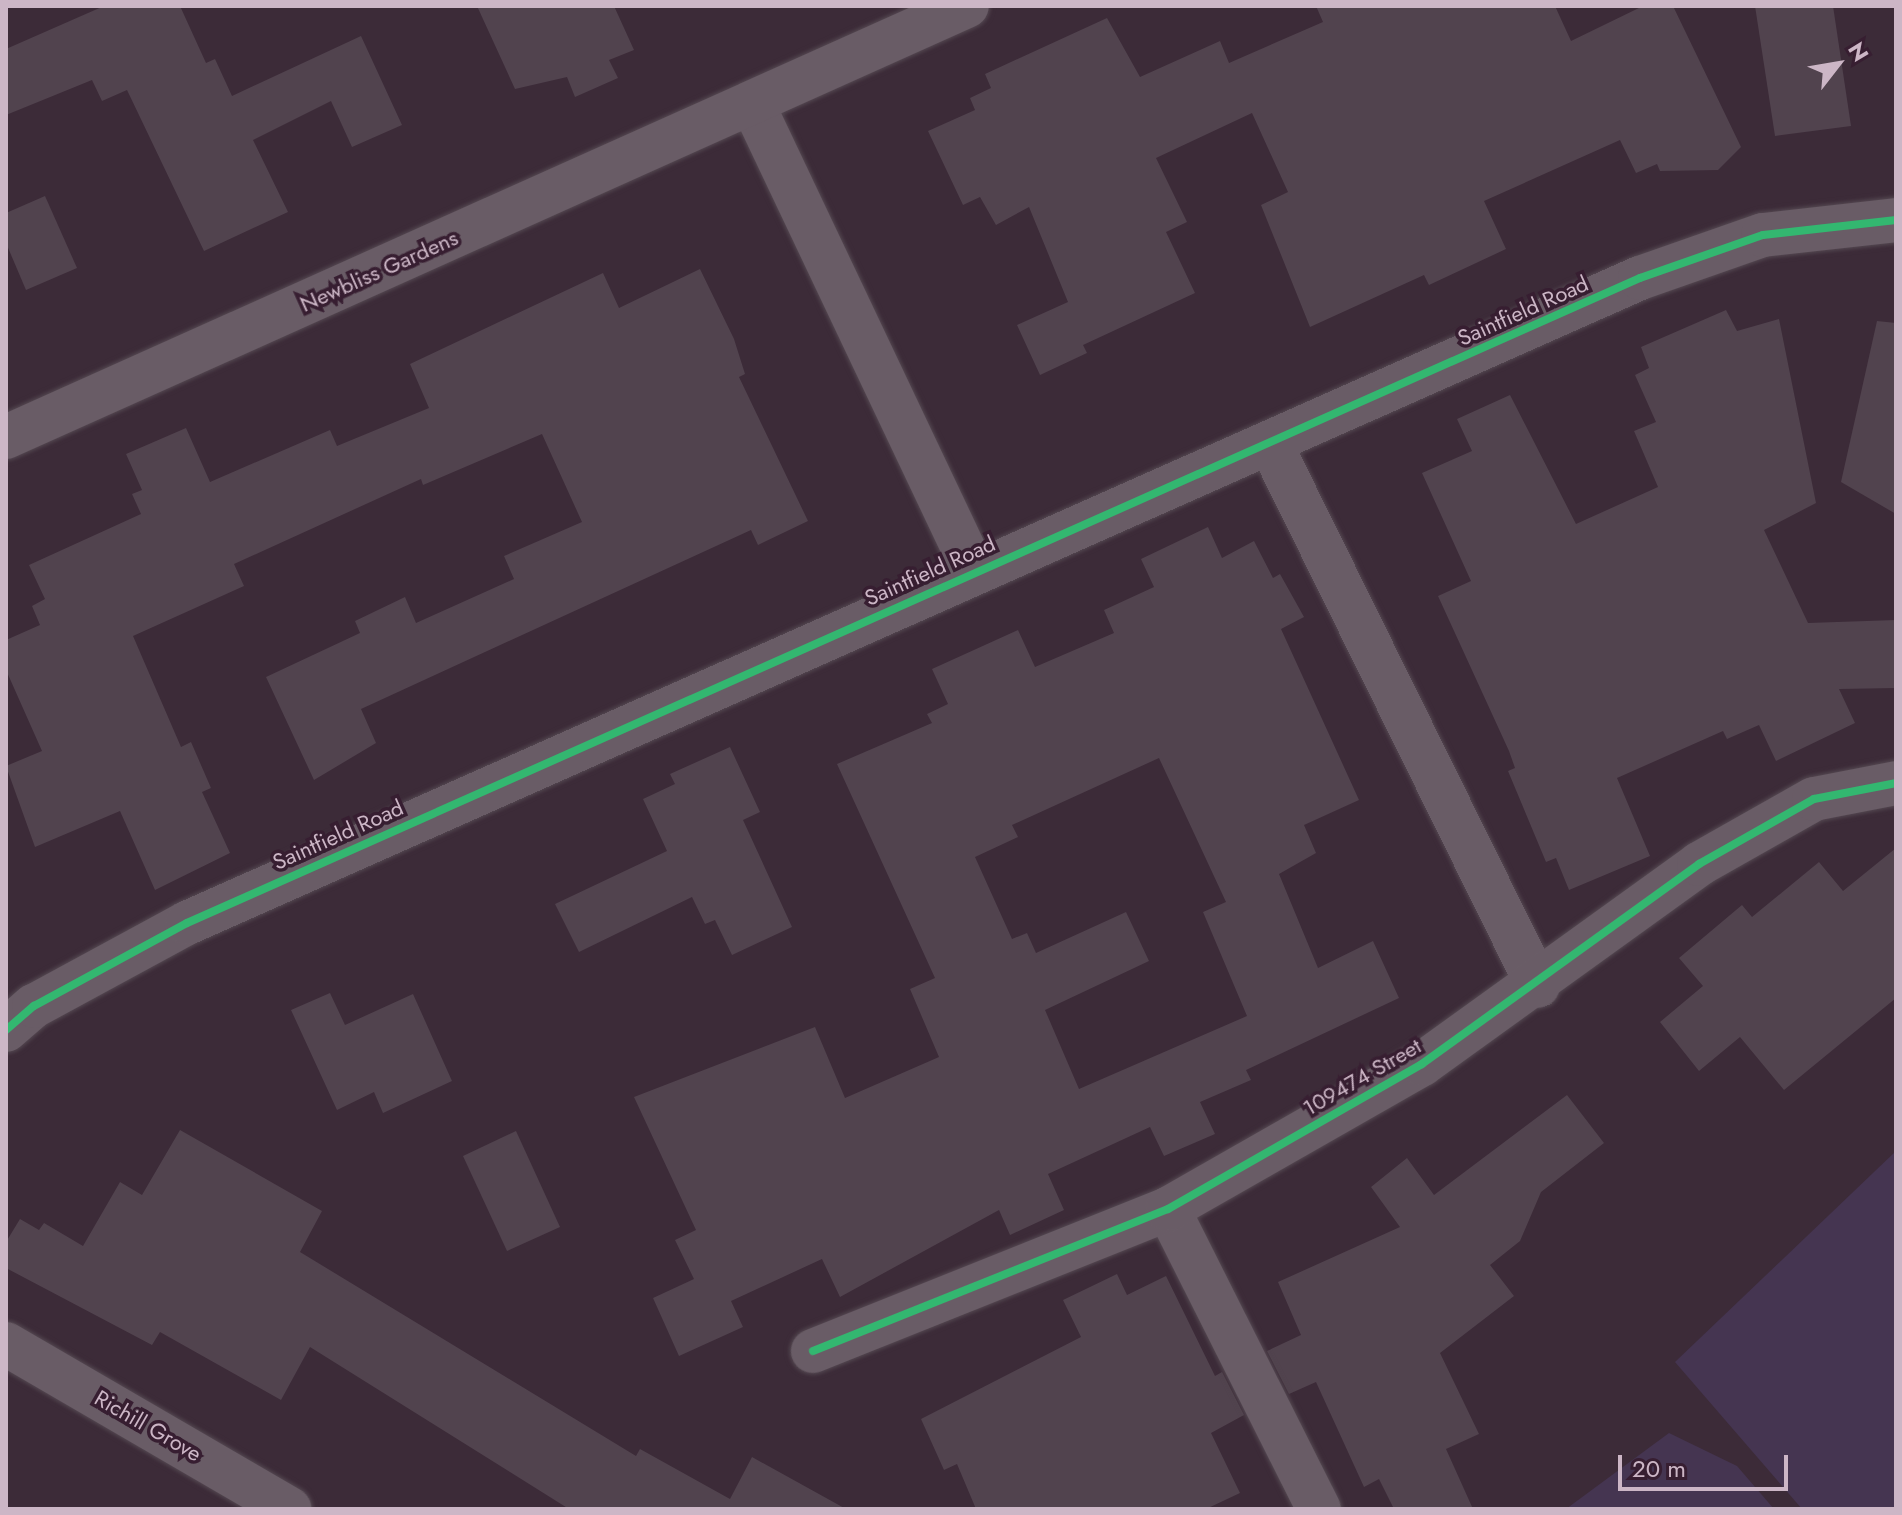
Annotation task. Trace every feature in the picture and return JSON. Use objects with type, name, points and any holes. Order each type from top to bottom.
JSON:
[{"type":"street","name":"Newbliss Gardens","points":[[6,437],[753,105],[967,6]]},
{"type":"street","points":[[753,105],[974,571]]},
{"type":"street","name":"Saintfield Road","points":[[6,1030],[34,1006],[187,923],[974,571],[1271,445],[1640,278],[1763,235],[1896,220]]},
{"type":"street","points":[[1271,445],[1538,986]]},
{"type":"street","name":"109474 Street","points":[[813,1351],[1168,1209],[1422,1064],[1538,986],[1699,864],[1814,799],[1896,783]]},
{"type":"street","points":[[1168,1209],[1319,1509]]},
{"type":"street","name":"Richill Grove","points":[[6,1344],[290,1509]]},
{"type":"shaded area","points":[[1896,1151],[1896,1509],[1802,1509],[1675,1362]]},
{"type":"shaded area","points":[[1669,1433],[1737,1466],[1774,1509],[1566,1509]]},
{"type":"building","points":[[104,6],[180,6],[206,63],[215,59],[232,96],[361,36],[402,125],[352,147],[331,101],[253,140],[288,212],[204,251],[127,90],[102,101],[92,80],[6,115],[6,49]]},
{"type":"building","points":[[477,6],[614,6],[634,50],[609,60],[618,78],[575,97],[567,77],[515,89]]},
{"type":"building","points":[[1316,6],[1555,6],[1571,41],[1643,6],[1673,6],[1741,147],[1718,170],[1660,171],[1657,164],[1636,173],[1620,140],[1484,201],[1506,249],[1429,285],[1424,275],[1310,327],[1261,205],[1288,192],[1252,113],[1156,158],[1187,222],[1166,232],[1195,293],[1083,345],[1087,353],[1040,375],[1017,325],[1068,302],[1029,207],[996,225],[980,197],[963,205],[928,131],[975,110],[970,98],[991,88],[985,74],[1107,18],[1140,77],[1220,41],[1229,63],[1323,22]]},
{"type":"building","points":[[1755,6],[1833,6],[1851,126],[1775,136]]},
{"type":"building","points":[[45,196],[77,268],[26,290],[6,243],[6,213]]},
{"type":"building","points":[[700,269],[734,339],[745,374],[739,377],[808,521],[758,545],[751,530],[361,709],[376,743],[314,780],[266,677],[360,633],[355,621],[405,597],[416,623],[514,579],[504,556],[582,522],[542,434],[423,485],[421,479],[234,564],[244,586],[133,636],[181,747],[191,742],[211,788],[202,792],[230,853],[155,890],[120,811],[35,847],[6,766],[42,751],[6,670],[6,640],[40,625],[32,606],[45,599],[29,565],[141,514],[132,494],[142,490],[126,454],[186,428],[210,482],[330,430],[337,446],[429,408],[410,364],[603,273],[619,308]]},
{"type":"building","points":[[1726,310],[1737,331],[1779,319],[1816,503],[1764,530],[1808,623],[1896,620],[1896,688],[1839,689],[1855,723],[1776,761],[1759,725],[1727,739],[1723,731],[1617,778],[1650,856],[1569,890],[1556,858],[1546,862],[1508,771],[1515,768],[1509,751],[1438,596],[1471,581],[1422,473],[1472,451],[1457,419],[1510,395],[1576,524],[1658,487],[1634,431],[1656,422],[1635,375],[1649,368],[1641,347]]},
{"type":"building","points":[[1877,321],[1896,323],[1896,514],[1841,482]]},
{"type":"building","points":[[1208,527],[1222,558],[1254,541],[1273,578],[1280,574],[1304,617],[1281,629],[1359,800],[1304,825],[1316,853],[1279,874],[1318,968],[1373,941],[1399,998],[1246,1070],[1251,1080],[1200,1102],[1215,1134],[1164,1156],[1150,1127],[1048,1174],[1064,1210],[1010,1235],[999,1210],[840,1297],[822,1259],[731,1301],[743,1327],[679,1356],[653,1298],[694,1279],[675,1240],[696,1230],[634,1097],[815,1027],[845,1098],[939,1057],[910,989],[935,978],[837,764],[932,723],[927,714],[948,704],[932,669],[1018,630],[1035,667],[1114,633],[1104,610],[1154,587],[1141,559]],"holes":[[[1159,758],[1226,902],[1203,912],[1247,1016],[1079,1089],[1045,1010],[1149,961],[1126,912],[1036,953],[1027,933],[1012,939],[975,857],[1018,837],[1012,825]]]},
{"type":"building","points":[[730,747],[760,812],[743,820],[792,927],[732,955],[715,920],[705,924],[692,897],[579,952],[555,904],[667,851],[643,799],[675,784],[670,774]]},
{"type":"building","points":[[1896,848],[1896,998],[1784,1090],[1740,1037],[1699,1071],[1660,1022],[1703,986],[1679,958],[1742,905],[1752,917],[1819,862],[1843,891]]},
{"type":"building","points":[[330,993],[345,1025],[413,994],[452,1081],[383,1113],[374,1092],[337,1110],[291,1010]]},
{"type":"building","points":[[1567,1095],[1604,1143],[1541,1192],[1520,1241],[1490,1265],[1514,1296],[1440,1353],[1479,1434],[1446,1449],[1473,1509],[1394,1509],[1379,1479],[1364,1487],[1316,1382],[1289,1394],[1267,1351],[1301,1335],[1278,1282],[1400,1227],[1371,1187],[1407,1158],[1434,1195]]},
{"type":"building","points":[[180,1130],[322,1211],[300,1252],[636,1456],[640,1449],[730,1499],[752,1457],[846,1509],[569,1509],[310,1347],[281,1400],[160,1332],[152,1345],[6,1268],[6,1242],[20,1219],[39,1230],[44,1223],[83,1246],[120,1182],[142,1195]]},
{"type":"building","points":[[516,1131],[560,1227],[507,1251],[463,1156]]},
{"type":"building","points":[[1117,1274],[1127,1295],[1166,1276],[1215,1376],[1222,1372],[1244,1415],[1211,1433],[1240,1493],[1206,1509],[976,1509],[957,1464],[944,1470],[921,1419],[1081,1337],[1063,1300]]},
{"type":"cycle path","points":[[6,1030],[34,1006],[187,923],[1640,278],[1763,235],[1896,220]]},
{"type":"cycle path","points":[[813,1351],[1168,1209],[1422,1064],[1699,864],[1814,799],[1896,783]]}]
